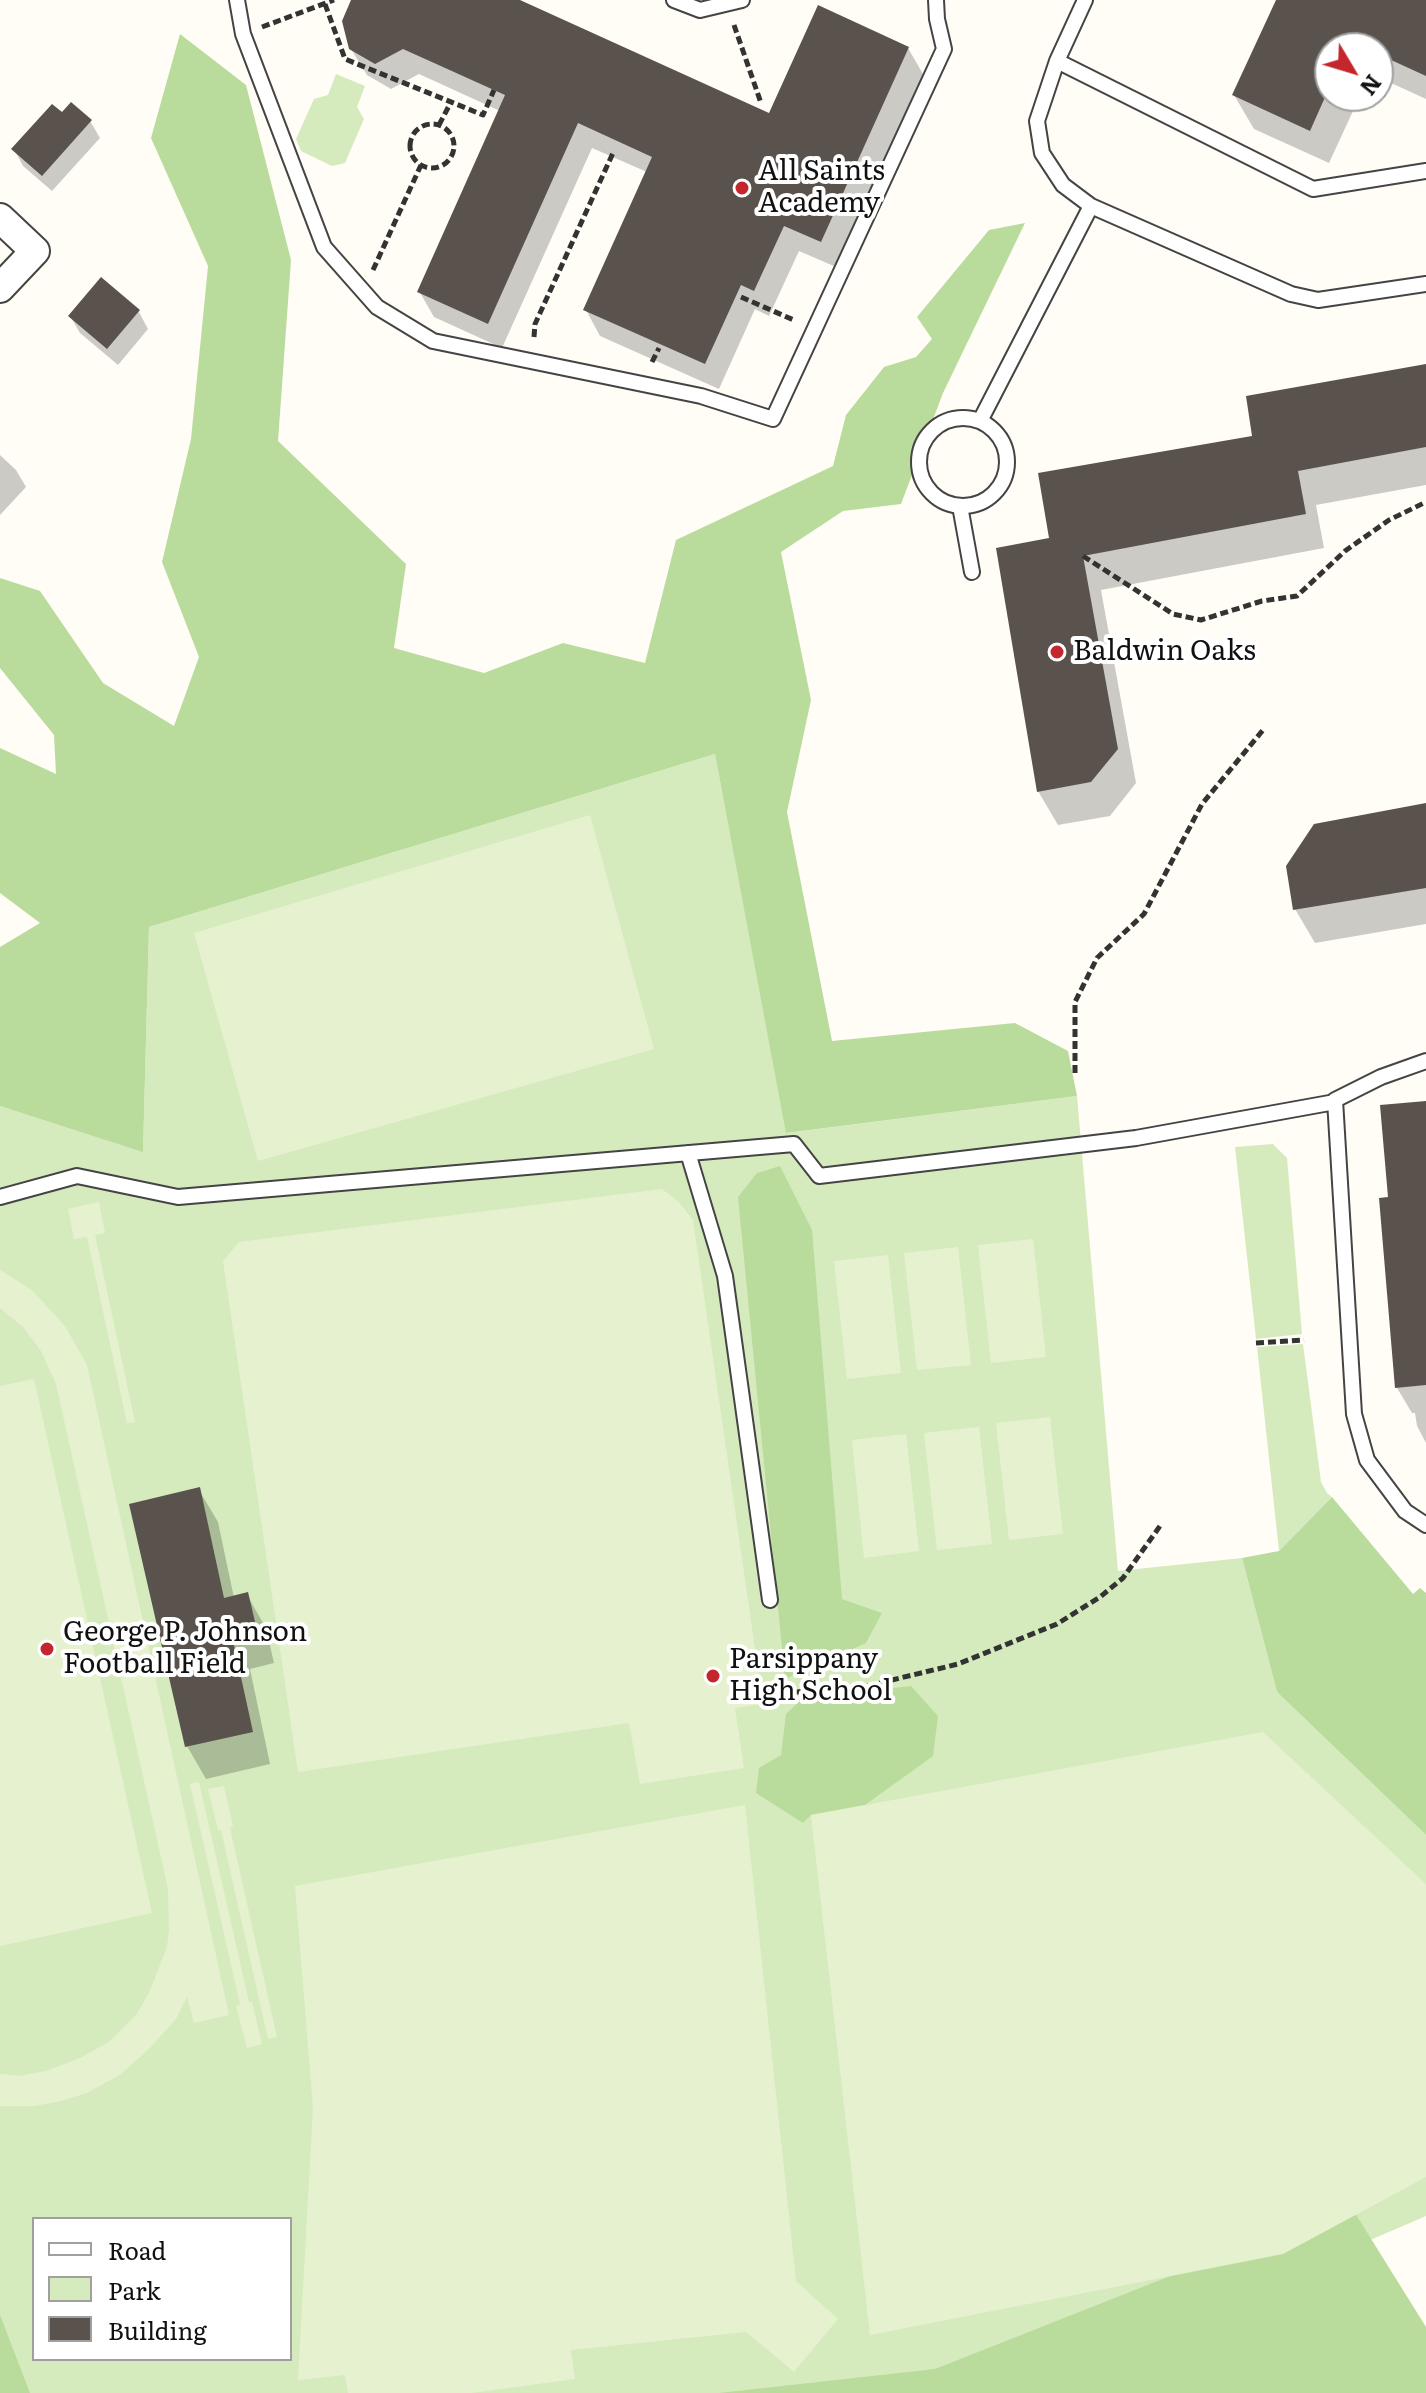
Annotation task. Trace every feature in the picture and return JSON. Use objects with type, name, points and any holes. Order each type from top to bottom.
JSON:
[{"type":"street","points":[[0,218],[35,251],[0,288]]},
{"type":"lane","points":[[237,0],[243,34],[324,247],[377,307],[433,341],[701,396],[773,419],[944,49],[936,0]]},
{"type":"lane","points":[[674,0],[700,10],[742,0]]},
{"type":"lane","points":[[1085,0],[1057,61],[1037,121],[1042,153],[1063,185],[1091,206],[1291,294],[1318,300],[1426,284]]},
{"type":"lane","points":[[1057,61],[1313,189],[1426,171]]},
{"type":"lane","points":[[980,421],[1091,206]]},
{"type":"lane","points":[[965,418],[992,428],[1002,440],[1007,453],[1007,468],[1003,481],[994,493],[982,502],[960,506],[941,500],[929,491],[919,464],[920,449],[937,426],[951,419],[965,418]]},
{"type":"lane","points":[[960,506],[972,572]]},
{"type":"lane","points":[[0,1197],[77,1176],[178,1197],[794,1144],[819,1176],[1136,1138],[1335,1102],[1381,1077],[1426,1061]]},
{"type":"lane","points":[[1335,1102],[1354,1414],[1367,1460],[1405,1511],[1426,1525]]},
{"type":"lane","points":[[688,1153],[725,1276],[770,1600]]},
{"type":"path","points":[[243,34],[334,0]]},
{"type":"path","points":[[325,4],[345,59],[483,115],[494,90]]},
{"type":"path","points":[[734,24],[761,103]]},
{"type":"path","points":[[439,125],[451,102]]},
{"type":"path","points":[[439,125],[447,129],[454,142],[451,157],[441,166],[426,168],[410,152],[411,138],[420,126],[439,125]]},
{"type":"path","points":[[533,362],[535,324],[613,153]]},
{"type":"path","points":[[363,291],[421,165]]},
{"type":"path","points":[[741,297],[815,330]]},
{"type":"path","points":[[1083,556],[1173,614],[1201,620],[1262,601],[1297,596],[1345,551],[1389,520],[1426,502]]},
{"type":"path","points":[[1075,1073],[1075,1002],[1097,958],[1144,914],[1202,804],[1263,730]]},
{"type":"path","points":[[1256,1343],[1304,1340]]},
{"type":"path","points":[[796,1692],[859,1688],[958,1664],[1057,1624],[1081,1611],[1123,1578],[1160,1526]]},
{"type":"green space","points":[[180,34],[246,85],[291,260],[278,441],[406,564],[394,648],[484,673],[563,643],[645,663],[676,540],[833,466],[846,415],[884,367],[916,357],[932,339],[917,317],[989,230],[1025,223],[943,393],[901,504],[843,511],[781,552],[811,700],[787,812],[832,1041],[1015,1023],[1068,1051],[1077,1096],[786,1133],[715,754],[149,927],[143,1152],[0,1106],[0,947],[40,923],[0,893],[0,748],[56,774],[54,735],[0,668],[0,578],[40,591],[103,683],[174,726],[199,657],[162,562],[191,439],[208,266],[151,138]]},
{"type":"green space","points":[[336,74],[365,86],[357,107],[364,119],[345,163],[332,166],[301,151],[296,139],[314,99],[328,95]]},
{"type":"green space","name":"Parsippany High School","points":[[715,754],[787,1133],[1077,1096],[1118,1571],[1242,1558],[1277,1692],[1426,1835],[1426,2216],[1016,2393],[0,2393],[0,1106],[143,1151],[149,927]]},
{"type":"green space","points":[[590,815],[654,1049],[258,1161],[194,933]]},
{"type":"green space","points":[[1273,1144],[1287,1158],[1302,1334],[1256,1339],[1235,1147]]},
{"type":"green space","points":[[780,1166],[812,1230],[842,1599],[882,1613],[866,1643],[785,1679],[738,1197],[757,1173]]},
{"type":"green space","points":[[662,1189],[679,1202],[693,1220],[763,1704],[735,1708],[744,1768],[640,1784],[629,1723],[298,1772],[223,1261],[239,1242]]},
{"type":"green space","points":[[99,1202],[105,1233],[95,1235],[135,1422],[127,1423],[87,1237],[74,1239],[68,1209]]},
{"type":"green space","points":[[1033,1239],[1046,1357],[991,1363],[978,1245]]},
{"type":"green space","points":[[958,1247],[971,1365],[917,1370],[904,1253]]},
{"type":"green space","points":[[888,1255],[901,1373],[847,1379],[834,1261]]},
{"type":"green space","points":[[0,1270],[32,1290],[65,1326],[87,1365],[229,2015],[194,2023],[187,1997],[176,2019],[121,2074],[87,2093],[35,2106],[0,2106],[0,2074],[19,2076],[46,2071],[80,2058],[109,2042],[136,2015],[149,1993],[167,1947],[168,1889],[56,1384],[41,1351],[24,1328],[0,1308]]},
{"type":"green space","points":[[1303,1344],[1321,1482],[1332,1497],[1279,1551],[1257,1347]]},
{"type":"green space","name":"George P. Johnson Football Field","points":[[34,1379],[152,1913],[0,1946],[0,1386]]},
{"type":"green space","points":[[1050,1417],[1063,1534],[1009,1540],[996,1423]]},
{"type":"green space","points":[[979,1427],[992,1544],[937,1550],[924,1433]]},
{"type":"green space","points":[[906,1434],[919,1551],[864,1558],[852,1440]]},
{"type":"green space","points":[[1332,1497],[1413,1594],[1420,1588],[1426,1593],[1426,1835],[1277,1692],[1242,1558],[1279,1551]]},
{"type":"green space","points":[[911,1686],[938,1716],[933,1756],[865,1805],[811,1815],[803,1823],[756,1793],[759,1768],[781,1755],[786,1714],[808,1693],[838,1694]]},
{"type":"green space","points":[[1263,1732],[1426,1884],[1426,2177],[1283,2254],[870,2335],[811,1815]]},
{"type":"green space","points":[[199,1782],[249,2002],[252,2002],[262,2044],[247,2048],[236,2006],[240,2004],[190,1784]]},
{"type":"green space","points":[[224,1786],[233,1826],[230,1828],[277,2037],[268,2039],[221,1830],[218,1830],[208,1789]]},
{"type":"green space","points":[[745,1805],[796,2281],[838,2319],[794,2372],[746,2332],[571,2350],[575,2379],[471,2393],[348,2393],[345,2375],[298,2380],[313,2108],[295,1886]]},
{"type":"green space","points":[[1350,2205],[1426,2327],[1426,2393],[719,2393],[935,2369]]},
{"type":"green space","points":[[0,2315],[30,2393],[0,2393]]},
{"type":"building","name":"All Saints Academy","points":[[351,0],[520,0],[769,113],[818,5],[909,47],[821,242],[784,226],[754,291],[741,285],[705,364],[583,310],[652,157],[578,123],[488,324],[417,292],[505,95],[403,49],[375,64],[349,49],[342,21]]},
{"type":"building","points":[[1276,0],[1426,0],[1426,76],[1394,61],[1394,32],[1314,32],[1314,112],[1318,112],[1310,131],[1232,95]]},
{"type":"building","points":[[71,102],[92,120],[42,176],[11,149],[52,104],[62,112]]},
{"type":"building","points":[[101,277],[140,310],[107,349],[68,316]]},
{"type":"building","name":"Baldwin Oaks","points":[[1426,364],[1426,447],[1298,471],[1306,514],[1083,556],[1118,749],[1091,782],[1037,792],[996,548],[1049,538],[1038,473],[1252,436],[1246,396]]},
{"type":"building","points":[[1426,803],[1426,888],[1293,910],[1286,866],[1314,824]]},
{"type":"building","points":[[1426,1101],[1426,1385],[1395,1388],[1379,1198],[1388,1197],[1380,1105]]},
{"type":"building","points":[[200,1487],[224,1598],[248,1592],[257,1630],[232,1636],[253,1732],[185,1747],[129,1504]]},
{"type":"place","name":"All Saints Academy","points":[[742,188]]},
{"type":"place","name":"Baldwin Oaks","points":[[1057,652]]},
{"type":"place","name":"George P. Johnson Football Field","points":[[47,1649]]},
{"type":"place","name":"Parsippany High School","points":[[713,1676]]}]
